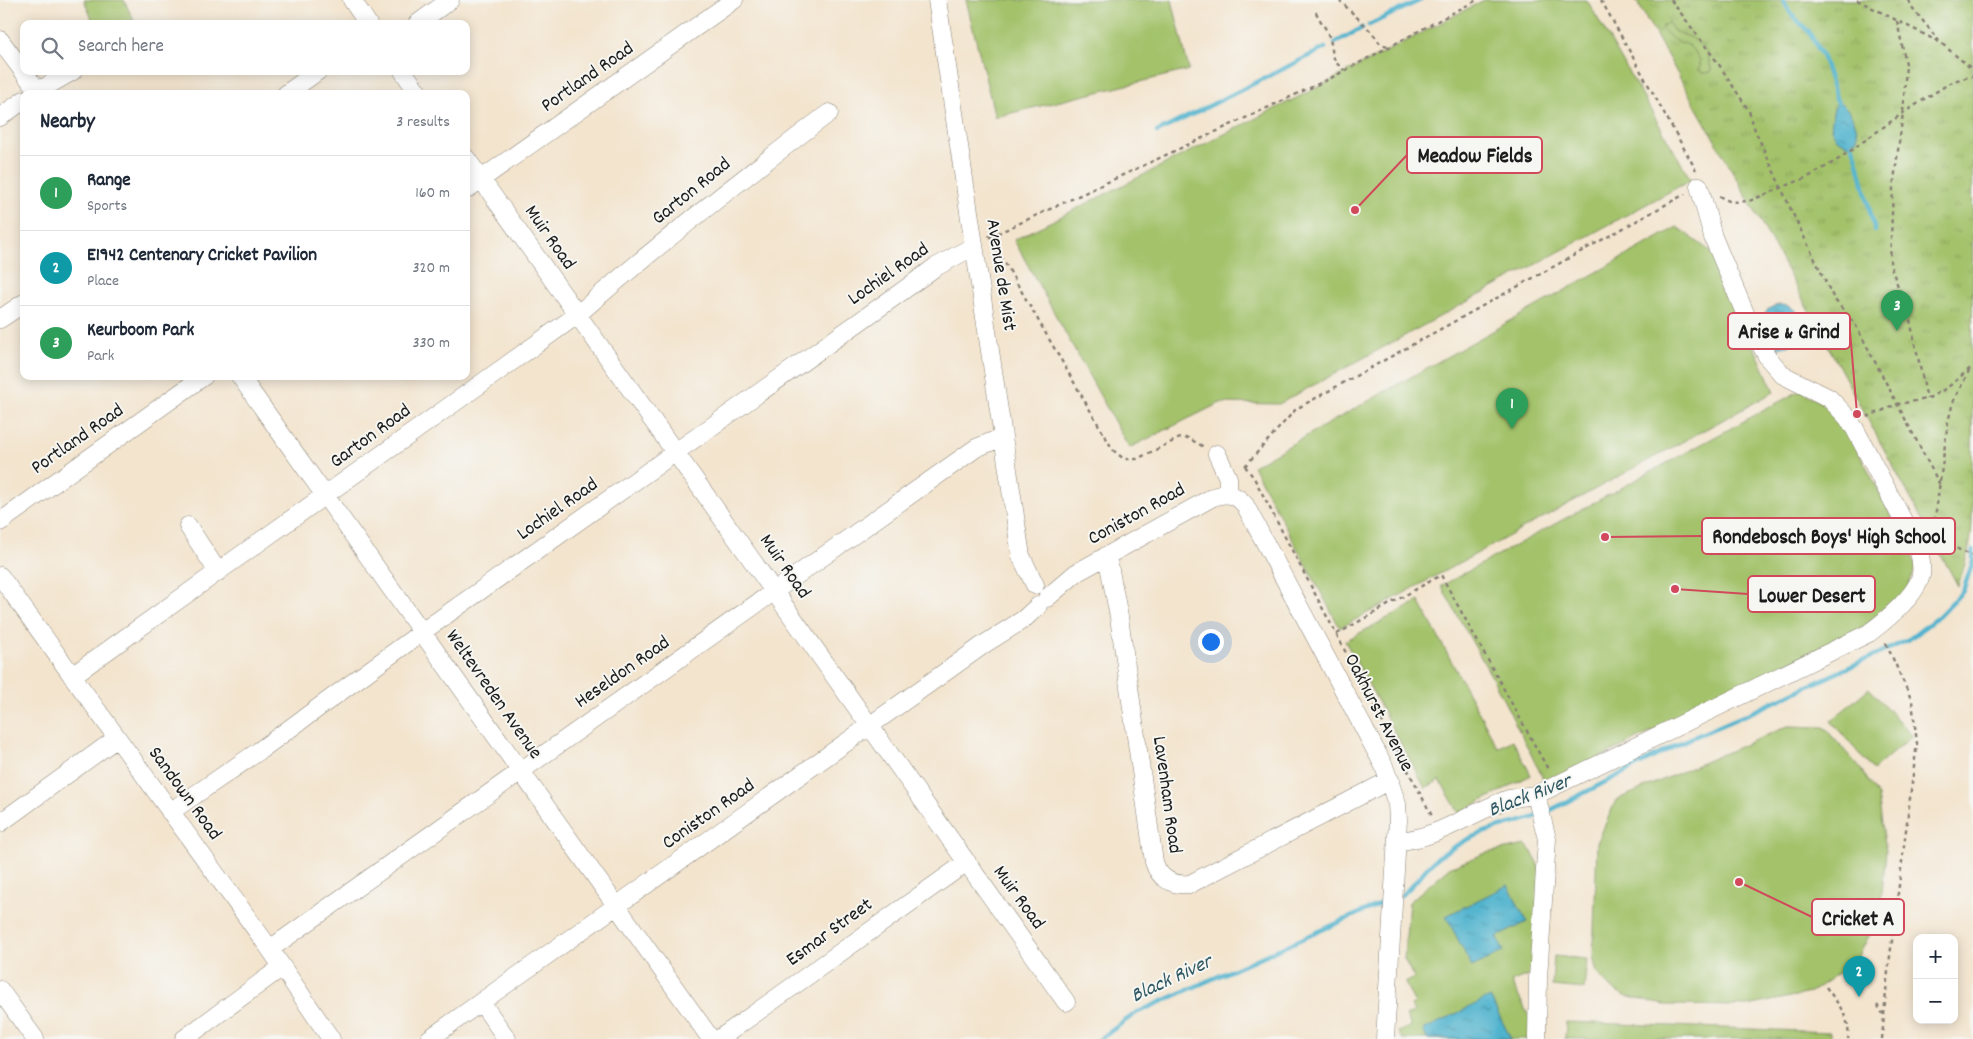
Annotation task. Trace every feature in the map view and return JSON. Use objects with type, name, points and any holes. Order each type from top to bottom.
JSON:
[{"type":"street","points":[[352,0],[365,20]]},
{"type":"street","points":[[422,20],[450,0]]},
{"type":"street","name":"Portland Road","points":[[470,187],[734,0]]},
{"type":"street","name":"Avenue de Mist","points":[[937,0],[1021,556],[1020,572],[1036,595]]},
{"type":"street","points":[[0,40],[20,73]]},
{"type":"street","points":[[21,75],[30,90]]},
{"type":"street","points":[[41,90],[66,75]]},
{"type":"street","points":[[292,90],[312,75]]},
{"type":"street","points":[[405,75],[416,90]]},
{"type":"street","points":[[0,117],[20,104]]},
{"type":"street","name":"Garton Road","points":[[72,676],[577,315],[732,186],[829,113]]},
{"type":"street","name":"Muir Road","points":[[470,163],[1066,1002]]},
{"type":"street","points":[[1397,841],[1414,840],[1439,831],[1510,799],[1538,802],[1557,785],[1869,633],[1910,595],[1921,575],[1919,551],[1852,424],[1829,398],[1783,375],[1768,358],[1750,325],[1713,237],[1699,186]]},
{"type":"street","name":"Lochiel Road","points":[[170,812],[259,752],[422,632],[934,268],[974,246]]},
{"type":"street","points":[[0,319],[20,306]]},
{"type":"street","name":"Portland Road","points":[[0,522],[198,380]]},
{"type":"street","name":"Weltevreden Avenue","points":[[243,380],[521,772],[618,905],[711,1039]]},
{"type":"street","name":"Heseldon Road","points":[[270,949],[976,448],[1003,437]]},
{"type":"street","points":[[1217,454],[1228,478],[1228,494]]},
{"type":"street","name":"Coniston Road","points":[[429,1039],[1012,625],[1029,616],[1036,595],[1213,497],[1228,494]]},
{"type":"street","name":"Oakhurst Avenue","points":[[1228,494],[1236,497],[1244,506],[1384,766],[1397,804],[1397,841],[1385,1039]]},
{"type":"street","points":[[188,526],[218,572]]},
{"type":"street","name":"Lavenham Road","points":[[1107,555],[1119,618],[1154,862],[1162,877],[1170,882],[1182,885],[1190,884],[1390,780]]},
{"type":"street","name":"Sandown Road","points":[[0,576],[270,949],[331,1039]]},
{"type":"street","points":[[0,823],[117,738]]},
{"type":"street","points":[[1537,1039],[1538,978],[1547,839],[1538,802]]},
{"type":"street","name":"Esmar Street","points":[[719,1039],[967,862]]},
{"type":"street","points":[[184,1039],[282,967]]},
{"type":"street","points":[[0,990],[35,1039]]},
{"type":"street","points":[[481,1002],[507,1039]]},
{"type":"path","points":[[1339,0],[1368,30],[1376,35],[1380,44],[1389,46]]},
{"type":"path","points":[[990,237],[1344,70],[1476,0]]},
{"type":"path","points":[[1601,0],[1696,167],[1699,186]]},
{"type":"path","points":[[1671,0],[1718,63],[1749,111],[1782,188],[1834,299],[1855,324],[1940,485]]},
{"type":"path","points":[[1857,0],[1941,43]]},
{"type":"path","points":[[1909,0],[1911,6],[1941,43],[1973,70]]},
{"type":"path","points":[[1316,12],[1328,35],[1332,57],[1344,70]]},
{"type":"path","points":[[1897,21],[1906,64],[1903,113],[1893,188],[1890,264],[1910,320],[1926,399]]},
{"type":"path","points":[[1782,188],[1808,177],[1850,151],[1952,81],[1973,76]]},
{"type":"path","points":[[1244,466],[1296,409],[1655,210]]},
{"type":"path","points":[[1852,424],[1898,404],[1926,399],[1947,388],[1972,368]]},
{"type":"path","points":[[1972,368],[1953,402],[1948,422],[1934,526],[1952,546],[1973,555]]},
{"type":"path","points":[[1336,634],[1441,575],[1557,785]]},
{"type":"path","points":[[1882,1039],[1887,980],[1917,743],[1912,701],[1884,640]]},
{"type":"path","points":[[1826,988],[1846,1016],[1849,1030],[1848,1039]]},
{"type":"path","points":[[1877,1005],[1884,1016]]},
{"type":"green space","points":[[84,0],[124,0],[134,20],[92,20]]},
{"type":"green space","points":[[966,0],[1172,0],[1189,70],[995,117]]},
{"type":"green space","points":[[1484,0],[1587,0],[1691,180],[1279,404],[1220,403],[1129,448],[1014,240],[1330,81]]},
{"type":"green space","points":[[1636,0],[1973,0],[1972,523],[1969,548],[1958,586],[1758,217]]},
{"type":"green space","points":[[1668,22],[1674,31],[1692,38],[1702,46],[1707,53],[1711,72],[1703,73],[1700,71],[1700,60],[1695,52],[1688,45],[1674,40],[1661,28]]},
{"type":"green space","points":[[1677,227],[1713,253],[1774,392],[1340,628],[1253,466]]},
{"type":"green space","points":[[1801,390],[1840,415],[1917,566],[1905,593],[1864,627],[1546,784],[1493,679],[1441,586]]},
{"type":"green space","points":[[1419,601],[1498,748],[1513,740],[1531,775],[1459,813],[1440,780],[1425,788],[1345,641]]},
{"type":"green space","points":[[1869,688],[1912,736],[1873,770],[1831,721]]},
{"type":"green space","points":[[1788,726],[1824,727],[1860,768],[1878,796],[1886,851],[1880,913],[1857,960],[1810,993],[1747,1006],[1664,1005],[1624,996],[1609,986],[1597,973],[1593,957],[1597,843],[1616,800]]},
{"type":"green space","points":[[1526,845],[1532,852],[1541,871],[1535,972],[1511,982],[1532,1022],[1531,1039],[1402,1039],[1398,1032],[1411,1026],[1406,1016],[1414,1012],[1411,1006],[1415,1004],[1405,983],[1414,978],[1404,959],[1409,902],[1449,868],[1486,853]]},
{"type":"green space","points":[[1554,956],[1587,959],[1584,989],[1552,986]]},
{"type":"green space","points":[[1566,1022],[1830,1032],[1830,1039],[1565,1039]]},
{"type":"water","points":[[1837,101],[1850,113],[1856,125],[1856,142],[1853,140],[1848,145],[1837,139],[1831,129],[1833,112]]},
{"type":"water","points":[[1785,305],[1793,308],[1799,314],[1802,326],[1799,338],[1793,344],[1777,347],[1769,344],[1763,338],[1760,322],[1763,314],[1769,308]]},
{"type":"water","points":[[1508,885],[1527,922],[1497,937],[1504,951],[1472,967],[1446,916]]},
{"type":"water","points":[[1490,997],[1511,1039],[1427,1039],[1423,1030]]},
{"type":"waterway","points":[[1369,25],[1421,0]]},
{"type":"waterway","points":[[1783,0],[1791,14],[1809,32],[1823,58],[1839,107]]},
{"type":"waterway","points":[[1335,43],[1362,28]]},
{"type":"waterway","points":[[1157,132],[1325,48]]},
{"type":"waterway","points":[[1848,136],[1856,155],[1875,231]]},
{"type":"waterway","name":"Black River","points":[[1545,813],[1689,739],[1908,640],[1939,616],[1963,591],[1973,561],[1973,550]]},
{"type":"waterway","name":"Black River","points":[[1399,896],[1409,889],[1437,858],[1458,844],[1489,830],[1538,816]]},
{"type":"waterway","name":"Black River","points":[[1100,1039],[1136,1013],[1389,900]]},
{"type":"place","name":"Meadow Fields","points":[[1355,210]]},
{"type":"place","name":"Keurboom Park","points":[[1897,331]]},
{"type":"place","name":"Arise & Grind","points":[[1857,414]]},
{"type":"place","name":"Range","points":[[1512,429]]},
{"type":"place","name":"Rondebosch Boys' High School","points":[[1605,537]]},
{"type":"place","name":"Lower Desert","points":[[1675,589]]},
{"type":"place","name":"Cricket A","points":[[1739,882]]},
{"type":"place","name":"E1942 Centenary Cricket Pavilion","points":[[1859,997]]}]
